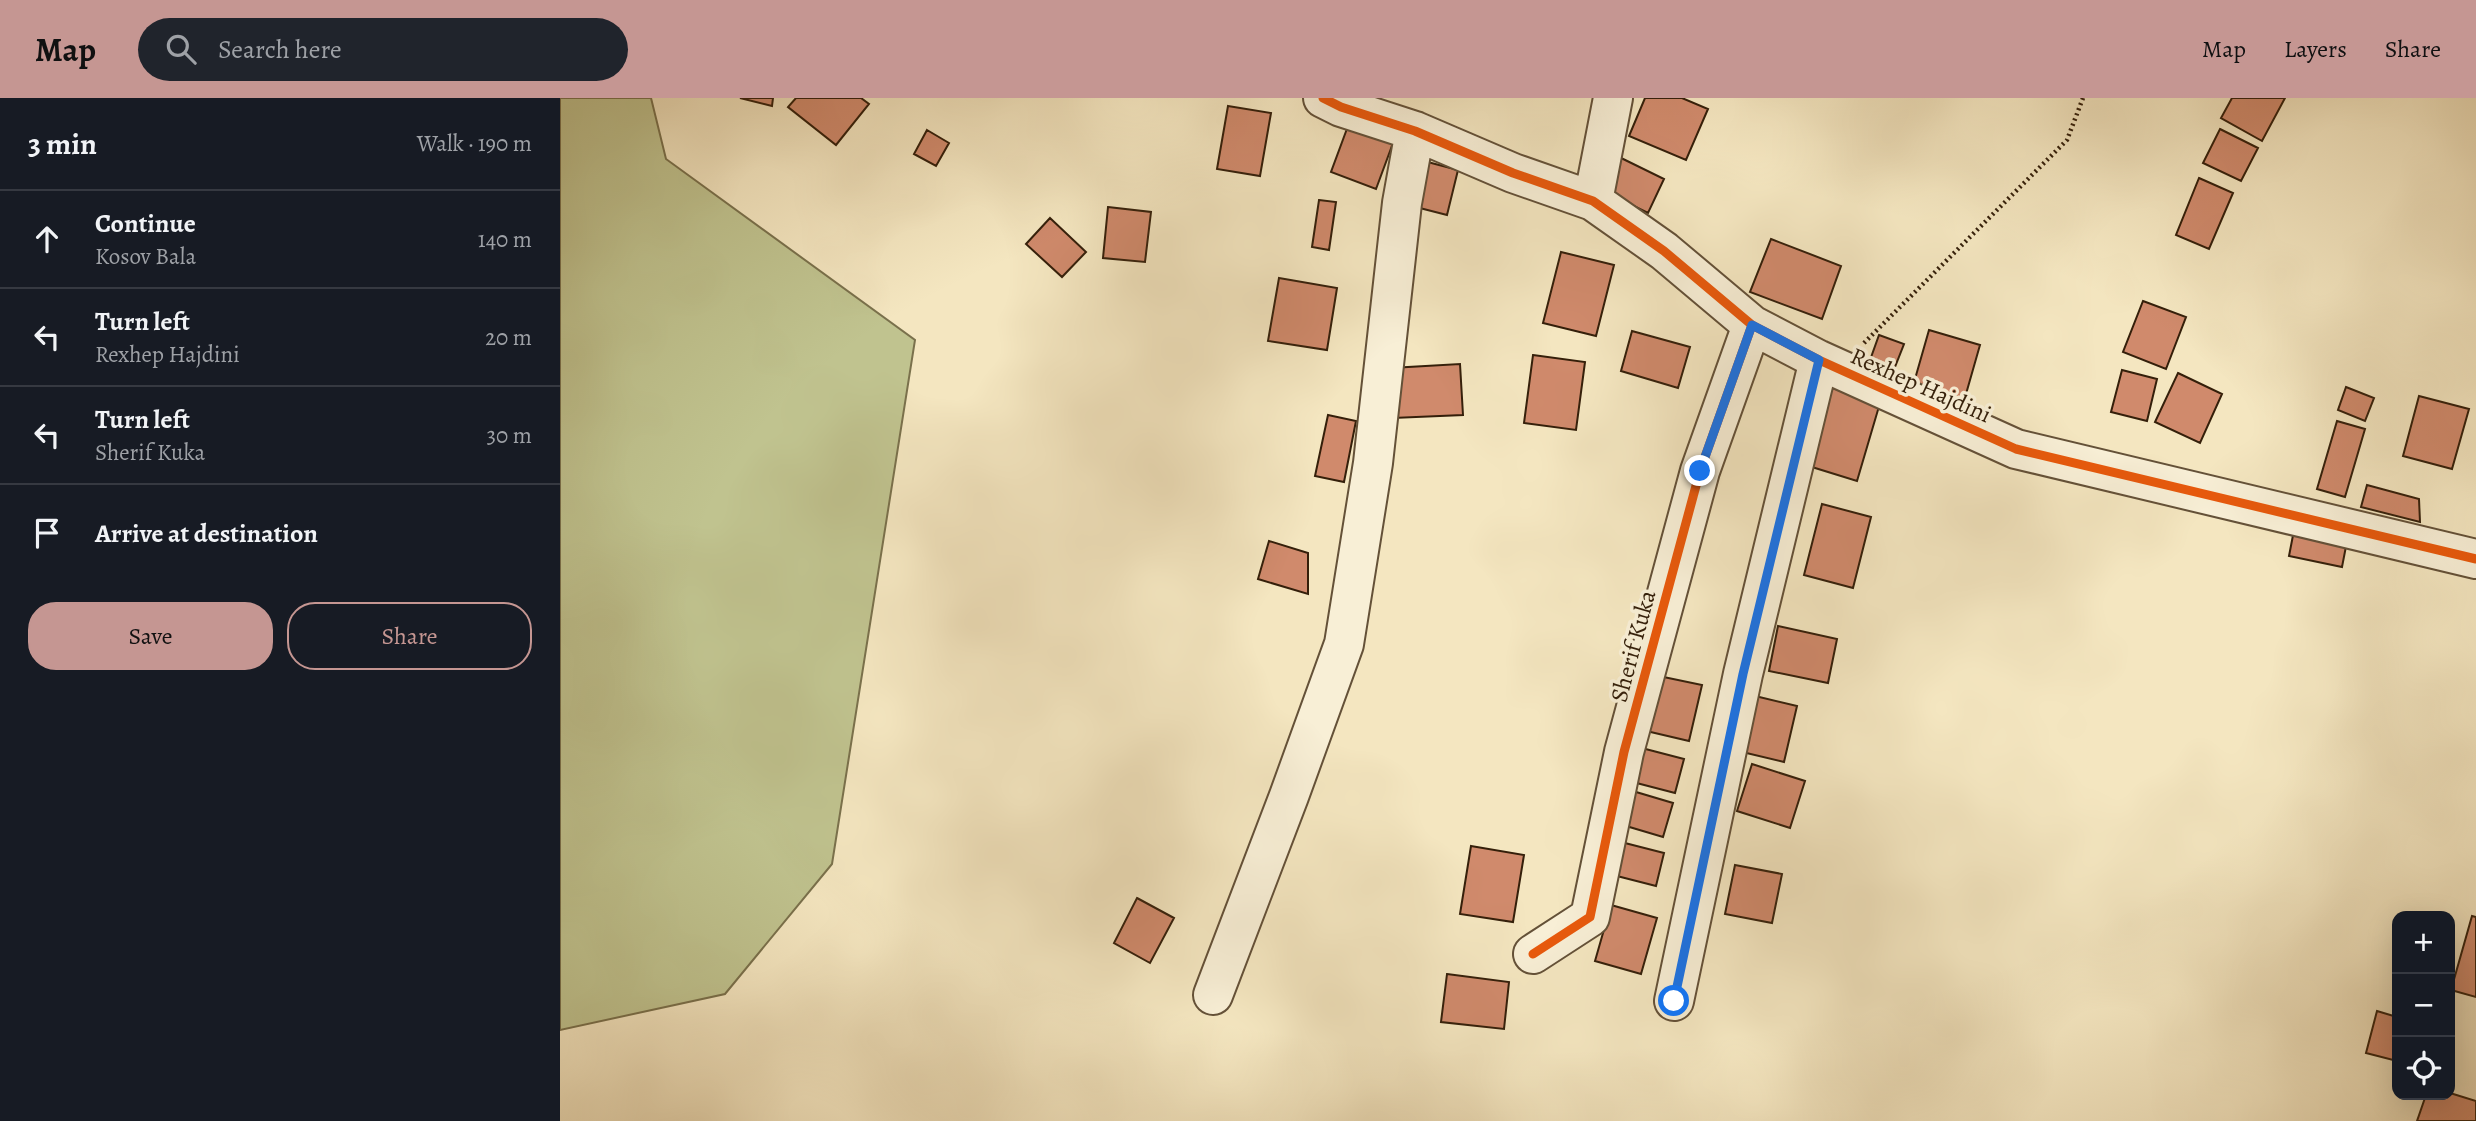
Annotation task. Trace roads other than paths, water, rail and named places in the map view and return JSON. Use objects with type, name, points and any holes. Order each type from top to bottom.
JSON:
[{"type":"street","name":"Rexhep Hajdini","points":[[1323,98],[1341,107],[1415,131],[1513,173],[1593,201],[1664,251],[1752,325],[1829,364],[2016,449],[2476,559]]},
{"type":"street","points":[[1593,201],[1613,98]]},
{"type":"street","points":[[1213,995],[1289,796],[1343,644],[1373,463],[1402,203],[1415,131]]},
{"type":"street","name":"Sherif Kuka","points":[[1533,954],[1590,917],[1624,752],[1700,471],[1752,325]]},
{"type":"street","points":[[1674,1001],[1746,660],[1829,364]]}]
